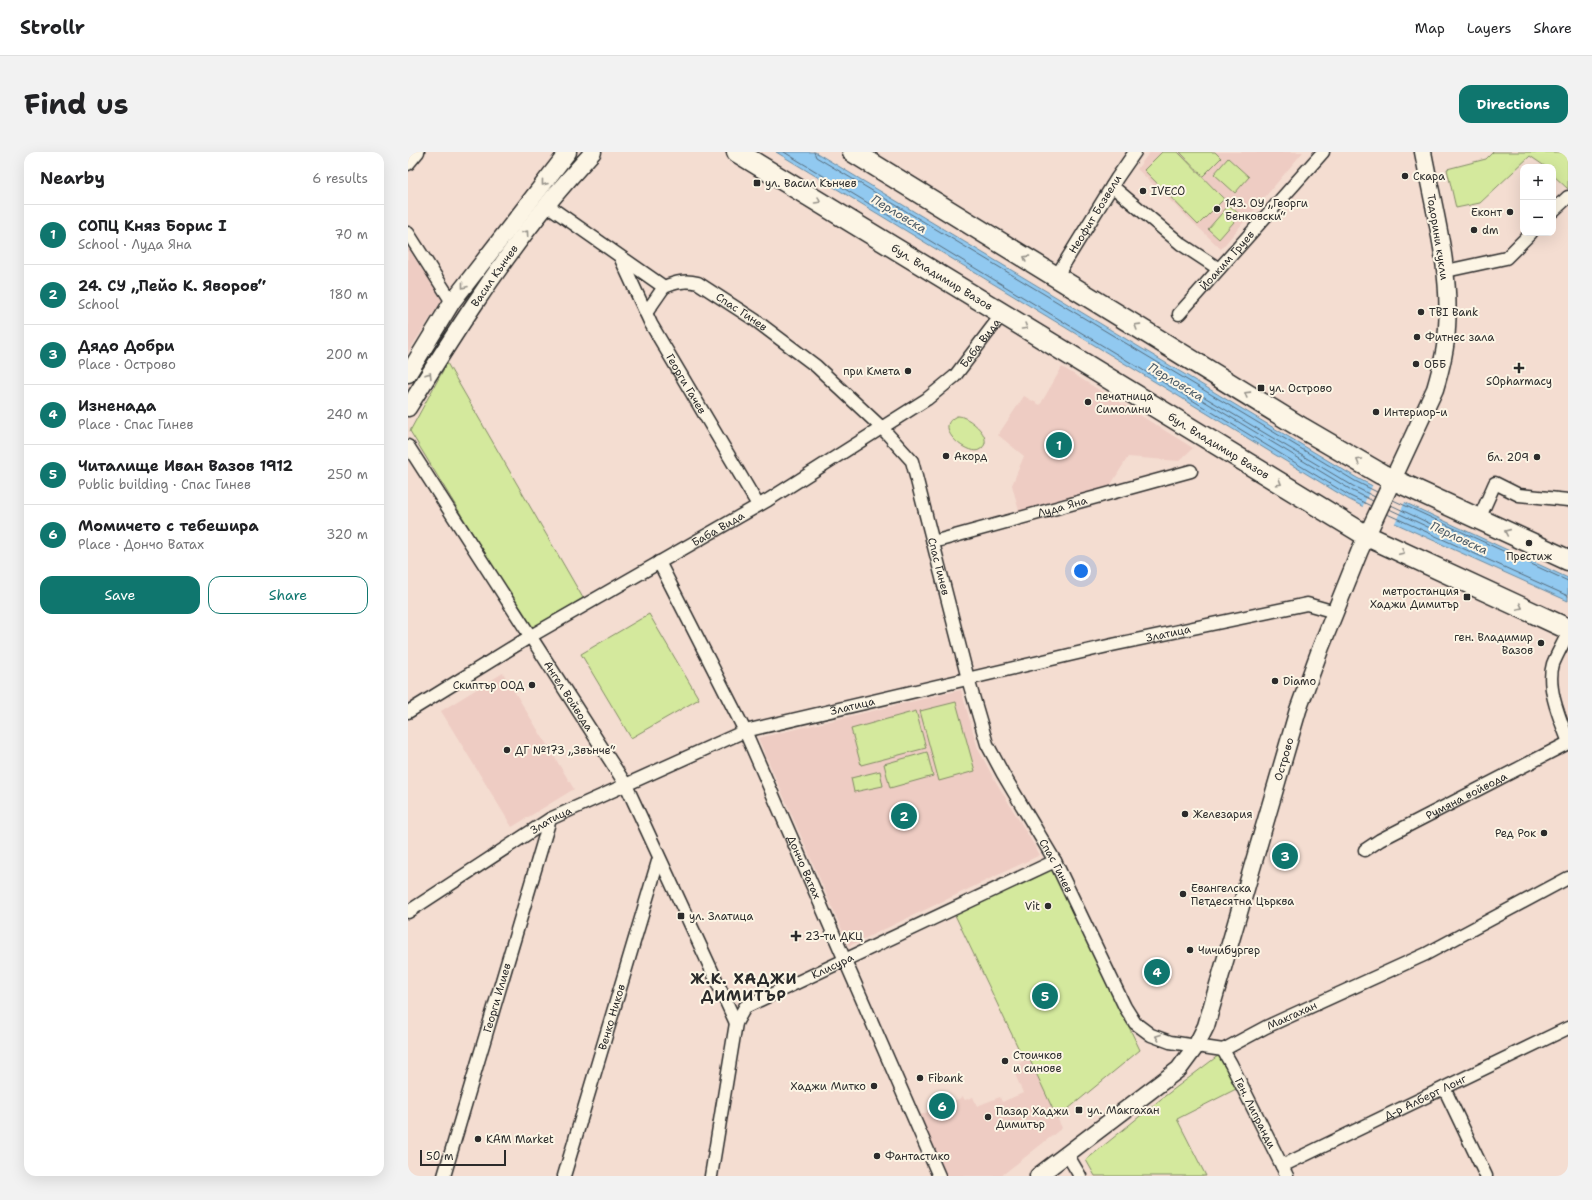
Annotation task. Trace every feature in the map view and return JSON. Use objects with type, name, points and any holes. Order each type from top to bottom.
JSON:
[{"type":"main road","name":"бул. Владимир Вазов","points":[[737,152],[1002,314],[1371,528],[1568,629]]},
{"type":"main road","points":[[853,152],[1302,428],[1391,485],[1479,519],[1568,560]]},
{"type":"street","points":[[408,164],[418,152]]},
{"type":"street","name":"Васил Кънчев","points":[[408,374],[452,302],[568,152]]},
{"type":"street","name":"Васил Кънчев","points":[[408,408],[446,348],[489,285],[547,205],[592,152]]},
{"type":"street","name":"Неофит Бозвели","points":[[1056,277],[1134,152]]},
{"type":"street","name":"Йоаким Груев","points":[[1179,314],[1323,152]]},
{"type":"street","name":"Тодорини кукли","points":[[1391,485],[1435,389],[1443,360],[1447,328],[1446,271],[1423,152]]},
{"type":"street","points":[[1112,186],[1182,244],[1219,269]]},
{"type":"street","points":[[1556,209],[1568,197]]},
{"type":"street","points":[[547,205],[664,287],[646,314]]},
{"type":"street","points":[[408,233],[452,302]]},
{"type":"street","points":[[1446,271],[1506,258],[1528,236]]},
{"type":"street","name":"Георги Гачев","points":[[621,258],[646,314],[758,505]]},
{"type":"street","name":"Спас Гинев","points":[[664,287],[677,282],[688,281],[698,283],[755,320],[816,366],[882,428],[912,461],[968,679],[987,744],[1003,774],[1055,861],[1125,1007],[1135,1023],[1151,1035],[1170,1042],[1196,1046]]},
{"type":"street","name":"Баба Вида","points":[[408,712],[532,636],[758,505],[927,399],[955,376],[1002,314]]},
{"type":"street","name":"Ангел Войвода","points":[[408,446],[532,636],[626,785],[736,1023]]},
{"type":"street","name":"Луда Яна","points":[[933,542],[1191,471]]},
{"type":"street","points":[[1479,519],[1495,483],[1519,495],[1568,500]]},
{"type":"street","name":"Острово","points":[[1196,1046],[1206,1026],[1213,1004],[1298,710],[1335,612],[1391,485]]},
{"type":"street","name":"Дончо Ватах","points":[[659,562],[744,731],[939,1176]]},
{"type":"street","name":"Златица","points":[[408,912],[550,819],[744,731],[1112,644],[1307,604],[1335,612]]},
{"type":"street","points":[[1568,633],[1553,665],[1551,678],[1557,712],[1568,742]]},
{"type":"street","name":"Румяна войвода","points":[[1365,850],[1380,840],[1568,742]]},
{"type":"street","name":"Георги Илиев","points":[[444,1176],[550,819]]},
{"type":"street","name":"Венко Ников","points":[[564,1176],[659,858]]},
{"type":"street","name":"Клисура","points":[[711,1176],[736,1023],[746,1007],[1055,861]]},
{"type":"street","name":"Макгахан","points":[[1223,1050],[1266,1027],[1426,954],[1568,878]]},
{"type":"street","name":"Д-р Алберт Лонг","points":[[1284,1171],[1444,1088],[1568,1028]]},
{"type":"street","points":[[1038,1176],[1174,1073],[1187,1059],[1196,1046],[1223,1050]]},
{"type":"street","name":"Ген. Липранди","points":[[1223,1050],[1284,1171]]},
{"type":"street","points":[[1444,1088],[1486,1176]]},
{"type":"street","points":[[1067,1154],[1080,1176]]},
{"type":"shaded area","name":"143. ОУ „Георги Бенковски“","points":[[1150,152],[1303,152],[1221,249],[1137,169]]},
{"type":"shaded area","points":[[408,248],[442,300],[408,352]]},
{"type":"shaded area","points":[[1062,367],[1193,448],[1179,461],[1128,457],[1110,486],[1019,511],[1012,485],[1024,456],[998,435],[1024,396],[1040,405]]},
{"type":"shaded area","name":"ДГ №173 „Звънче“","points":[[503,673],[574,789],[512,827],[441,711]]},
{"type":"shaded area","points":[[961,690],[978,749],[1040,855],[849,946],[758,738]]},
{"type":"shaded area","name":"Пазар Хаджи Димитър","points":[[1029,1058],[1062,1128],[1001,1176],[945,1176],[918,1116],[963,1097],[965,1100],[973,1097],[977,1106],[1000,1097],[1002,1102],[1023,1093],[1012,1067]]},
{"type":"green space","points":[[1162,152],[1178,152],[1224,199],[1198,225],[1144,170]]},
{"type":"green space","points":[[1180,152],[1215,152],[1221,158],[1203,176]]},
{"type":"green space","points":[[1493,152],[1568,152],[1568,189],[1556,178],[1556,164],[1542,164],[1530,156],[1480,203],[1456,208],[1447,169],[1486,159]]},
{"type":"green space","points":[[1228,158],[1249,177],[1235,193],[1214,174]]},
{"type":"green space","points":[[1229,205],[1240,215],[1219,239],[1208,229]]},
{"type":"green space","points":[[447,363],[583,598],[531,629],[410,431]]},
{"type":"green space","points":[[957,416],[968,419],[983,435],[985,440],[984,446],[979,450],[974,451],[960,445],[950,433],[948,427],[950,421]]},
{"type":"green space","points":[[649,614],[699,699],[631,738],[581,654]]},
{"type":"green space","points":[[956,702],[975,771],[939,781],[920,711]]},
{"type":"green space","points":[[916,711],[926,748],[861,765],[851,729]]},
{"type":"green space","points":[[927,752],[933,776],[890,788],[884,764]]},
{"type":"green space","points":[[880,771],[883,786],[854,792],[851,778]]},
{"type":"green space","points":[[1053,868],[1140,1050],[1057,1118],[1029,1058],[1024,1060],[955,915]]},
{"type":"green space","points":[[1219,1055],[1236,1089],[1177,1119],[1206,1176],[1095,1176],[1086,1160],[1161,1099]]},
{"type":"water","name":"Перловска","points":[[776,152],[815,152],[1357,478],[1408,504],[1568,578],[1568,601],[1397,524],[1348,499]]},
{"type":"pier","points":[[1373,484],[1406,500],[1394,525],[1362,508]]},
{"type":"place","name":"Скара","points":[[1405,176]]},
{"type":"place","name":"ул. Васил Кънчев","points":[[757,183]]},
{"type":"place","name":"IVECO","points":[[1143,191]]},
{"type":"place","name":"143. ОУ „Георги Бенковски“","points":[[1217,209]]},
{"type":"place","name":"Еконт","points":[[1510,212]]},
{"type":"place","name":"dm","points":[[1474,230]]},
{"type":"place","name":"TBI Bank","points":[[1421,312]]},
{"type":"place","name":"Фитнес зала","points":[[1417,337]]},
{"type":"place","name":"ОББ","points":[[1416,364]]},
{"type":"place","name":"SOpharmacy","points":[[1519,368]]},
{"type":"place","name":"при Кмета","points":[[908,371]]},
{"type":"place","name":"ул. Острово","points":[[1261,388]]},
{"type":"place","name":"печатница Симолини","points":[[1088,402]]},
{"type":"place","name":"Интериор-и","points":[[1376,412]]},
{"type":"place","name":"СОПЦ Княз Борис I","points":[[1059,445]]},
{"type":"place","name":"Акорд","points":[[946,456]]},
{"type":"place","name":"бл. 209","points":[[1537,457]]},
{"type":"place","name":"Престиж","points":[[1529,543]]},
{"type":"place","name":"метростанция Хаджи Димитър","points":[[1467,597]]},
{"type":"place","name":"ген. Владимир Вазов","points":[[1541,643]]},
{"type":"place","name":"Diamo","points":[[1275,681]]},
{"type":"place","name":"Скиптър ООД","points":[[532,685]]},
{"type":"place","name":"ДГ №173 „Звънче“","points":[[507,750]]},
{"type":"place","name":"Железария","points":[[1185,814]]},
{"type":"place","name":"24. СУ „Пейо К. Яворов“","points":[[904,816]]},
{"type":"place","name":"Ред Рок","points":[[1544,833]]},
{"type":"place","name":"Дядо Добри","points":[[1285,856]]},
{"type":"place","name":"Евангелска Петдесятна Църква","points":[[1183,894]]},
{"type":"place","name":"Vit","points":[[1048,906]]},
{"type":"place","name":"ул. Златица","points":[[681,916]]},
{"type":"place","name":"23-ти ДКЦ","points":[[796,936]]},
{"type":"place","name":"Чичибургер","points":[[1190,950]]},
{"type":"place","name":"Изненада","points":[[1157,972]]},
{"type":"place","name":"Читалище Иван Вазов 1912","points":[[1045,996]]},
{"type":"place","name":"Стоичков и синове","points":[[1005,1061]]},
{"type":"place","name":"Fibank","points":[[920,1078]]},
{"type":"place","name":"Хаджи Митко","points":[[874,1086]]},
{"type":"place","name":"Момичето с тебешира","points":[[942,1106]]},
{"type":"place","name":"ул. Макгахан","points":[[1079,1110]]},
{"type":"place","name":"Пазар Хаджи Димитър","points":[[988,1117]]},
{"type":"place","name":"KAM Market","points":[[478,1139]]},
{"type":"place","name":"Фантастико","points":[[877,1156]]},
{"type":"district","name":"Ж.К. ХАДЖИ ДИМИТЪР","points":[[744,988]]}]
